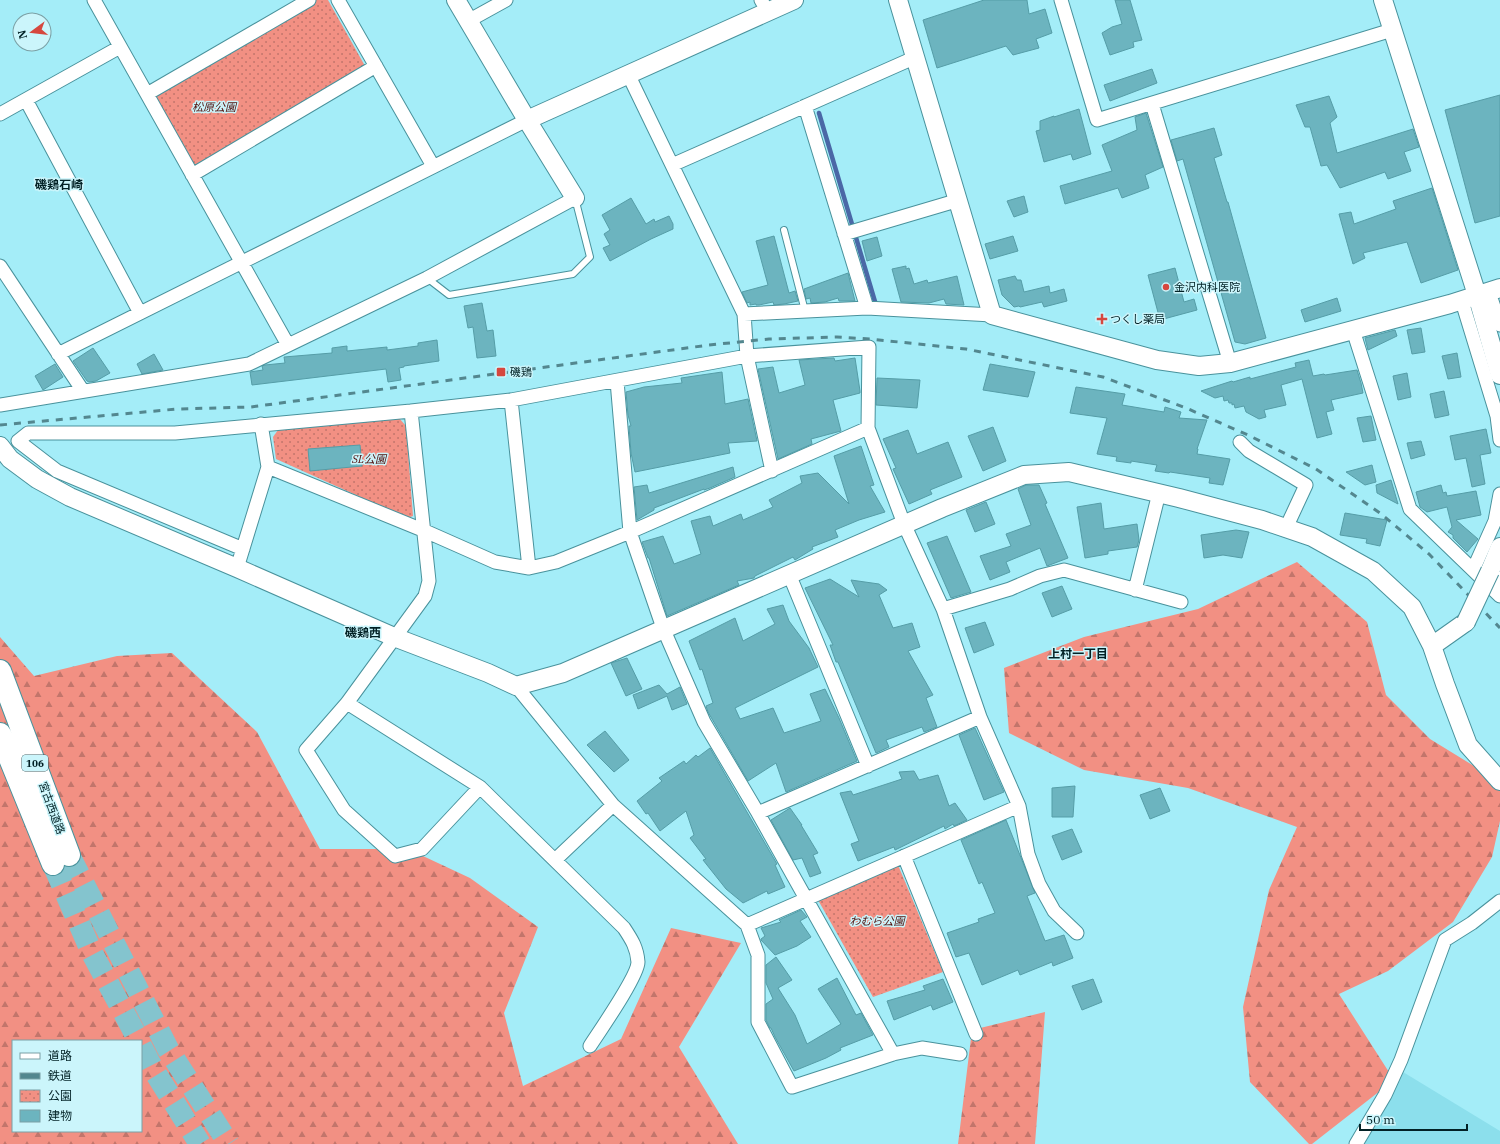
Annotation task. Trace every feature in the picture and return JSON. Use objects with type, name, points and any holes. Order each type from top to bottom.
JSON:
[{"type":"highway","name":"宮古西道路","points":[[0,671],[61,859],[0,734]]},
{"type":"street","points":[[94,0],[288,345]]},
{"type":"street","points":[[147,94],[309,0]]},
{"type":"street","points":[[338,0],[434,166]]},
{"type":"street","points":[[0,404],[249,364],[427,278],[575,198],[526,120],[456,0]]},
{"type":"street","points":[[468,21],[506,0]]},
{"type":"street","points":[[58,354],[526,120],[628,74],[764,6],[794,0]]},
{"type":"street","points":[[898,0],[992,315]]},
{"type":"street","points":[[1061,0],[1097,120],[1392,30]]},
{"type":"street","points":[[1383,0],[1392,30],[1500,325]]},
{"type":"street","points":[[0,114],[120,47]]},
{"type":"street","points":[[672,165],[916,57]]},
{"type":"street","points":[[192,175],[376,66]]},
{"type":"street","points":[[628,74],[744,314],[747,356],[772,471]]},
{"type":"street","points":[[26,100],[140,313]]},
{"type":"street","points":[[1152,104],[1230,363]]},
{"type":"street","points":[[805,106],[867,308]]},
{"type":"street","points":[[844,234],[958,200]]},
{"type":"street","points":[[0,266],[83,391]]},
{"type":"street","points":[[744,314],[867,308],[992,315],[1157,360],[1200,366],[1230,363],[1490,295]]},
{"type":"street","points":[[1490,295],[1500,375]]},
{"type":"street","points":[[1464,308],[1497,416],[1500,440]]},
{"type":"street","points":[[1353,330],[1410,509],[1488,573],[1497,593]]},
{"type":"street","points":[[243,549],[57,471],[18,441],[28,433],[176,433],[511,400],[747,356],[869,347],[868,428],[904,524],[943,609],[980,717],[1019,806],[1028,854],[1039,884],[1054,911],[1077,933]]},
{"type":"street","points":[[617,381],[630,532],[663,628],[704,722],[758,814],[893,1054]]},
{"type":"street","points":[[511,400],[529,568]]},
{"type":"street","points":[[411,411],[430,581],[425,596],[347,703],[306,750],[344,810],[395,856],[422,849],[480,787]]},
{"type":"street","points":[[238,568],[268,467],[261,424]]},
{"type":"street","points":[[268,467],[425,531],[495,562],[529,568],[556,562],[630,532],[868,428]]},
{"type":"street","points":[[1240,442],[1249,451],[1306,485],[1286,528]]},
{"type":"street","points":[[5,453],[37,479],[70,497],[238,568],[394,637],[488,673],[516,686],[613,805],[746,925],[758,955],[758,1022],[792,1087],[893,1054],[922,1048],[960,1054]]},
{"type":"street","points":[[516,686],[563,673],[904,524],[1024,475],[1069,472],[1159,493],[1262,520],[1312,537],[1373,571],[1412,607],[1432,646],[1468,745],[1500,780]]},
{"type":"street","points":[[1134,590],[1159,493]]},
{"type":"street","points":[[1497,593],[1488,573],[1500,494]]},
{"type":"street","points":[[1432,646],[1466,622],[1500,547]]},
{"type":"street","points":[[943,609],[1010,589],[1040,576],[1064,570],[1181,602]]},
{"type":"street","points":[[789,574],[868,766]]},
{"type":"street","points":[[347,703],[480,787],[624,928],[636,946],[638,964],[631,982],[590,1046]]},
{"type":"street","points":[[758,814],[980,717]]},
{"type":"street","points":[[555,860],[613,805]]},
{"type":"street","points":[[746,925],[1019,806]]},
{"type":"street","points":[[904,856],[976,1034]]},
{"type":"street","points":[[1356,1144],[1385,1094],[1401,1060],[1445,940],[1472,923],[1500,901]]},
{"type":"lane","points":[[427,278],[449,295],[573,274],[590,257],[575,198]]},
{"type":"lane","points":[[784,230],[805,312]]},
{"type":"shaded area","points":[[1403,1072],[1500,1131],[1500,1144],[1362,1144]]},
{"type":"green space","name":"松原公園","points":[[316,0],[328,0],[365,66],[194,166],[153,95]]},
{"type":"green space","name":"SL公園","points":[[399,418],[406,426],[413,516],[407,518],[276,459],[273,437],[278,430]]},
{"type":"green space","points":[[1297,562],[1367,622],[1386,695],[1430,739],[1500,782],[1500,821],[1492,857],[1453,922],[1388,971],[1339,994],[1394,1080],[1312,1144],[1309,1144],[1250,1082],[1243,1007],[1269,890],[1297,827],[1188,788],[1084,770],[1009,733],[1004,668],[1084,637],[1198,609]]},
{"type":"green space","points":[[0,637],[34,676],[117,656],[172,653],[257,732],[320,849],[408,849],[470,878],[538,927],[504,1013],[523,1086],[621,1039],[671,928],[741,943],[679,1047],[738,1144],[0,1144]]},
{"type":"green space","name":"わむら公園","points":[[898,865],[943,972],[873,997],[818,900]]},
{"type":"green space","points":[[1045,1012],[1035,1144],[958,1144],[972,1030]]},
{"type":"building","points":[[984,0],[1027,0],[1029,14],[1045,9],[1052,33],[1036,39],[1039,48],[1013,55],[1006,46],[937,68],[923,20]]},
{"type":"building","points":[[1115,0],[1130,0],[1142,40],[1133,42],[1134,47],[1110,55],[1102,33],[1112,27],[1122,24]]},
{"type":"building","points":[[1152,69],[1157,83],[1110,101],[1104,85]]},
{"type":"building","points":[[1500,95],[1500,216],[1475,223],[1445,110]]},
{"type":"building","points":[[1329,96],[1337,117],[1330,123],[1337,153],[1413,129],[1419,147],[1404,152],[1411,171],[1388,179],[1385,172],[1340,188],[1327,165],[1321,166],[1310,127],[1305,127],[1296,105]]},
{"type":"building","points":[[1079,109],[1091,154],[1073,160],[1071,154],[1044,162],[1036,131],[1040,130],[1040,121]]},
{"type":"building","points":[[1146,113],[1163,167],[1145,175],[1149,188],[1122,198],[1118,188],[1065,204],[1060,186],[1112,171],[1102,145],[1137,130],[1135,117]]},
{"type":"building","points":[[1214,128],[1222,155],[1214,158],[1228,202],[1266,338],[1245,344],[1235,342],[1183,159],[1177,161],[1171,140]]},
{"type":"building","points":[[1432,188],[1458,270],[1421,283],[1407,242],[1363,253],[1365,258],[1353,264],[1339,214],[1351,212],[1354,224],[1396,209],[1393,201]]},
{"type":"building","points":[[1024,196],[1028,212],[1014,217],[1007,201]]},
{"type":"building","points":[[631,198],[646,224],[654,219],[655,222],[669,216],[673,224],[673,229],[610,261],[603,248],[610,245],[604,234],[610,230],[602,215]]},
{"type":"building","points":[[774,236],[789,293],[795,291],[798,301],[774,305],[773,302],[750,305],[750,302],[747,303],[742,292],[768,285],[756,241]]},
{"type":"building","points":[[1013,236],[1018,251],[990,259],[985,244]]},
{"type":"building","points":[[877,237],[882,256],[867,261],[862,241]]},
{"type":"building","points":[[906,266],[906,269],[909,268],[914,284],[927,280],[928,283],[957,276],[964,305],[946,304],[944,299],[929,303],[901,302],[892,269]]},
{"type":"building","name":"金沢内科医院","points":[[1175,268],[1184,302],[1194,299],[1197,310],[1160,320],[1148,275]]},
{"type":"building","points":[[848,273],[855,301],[839,301],[838,298],[825,302],[811,303],[810,298],[806,299],[804,289]]},
{"type":"building","points":[[1015,276],[1017,280],[1021,280],[1024,292],[1049,286],[1050,293],[1064,289],[1067,301],[1044,307],[1042,302],[1014,307],[1002,295],[998,280]]},
{"type":"building","points":[[1337,298],[1341,311],[1305,322],[1301,310]]},
{"type":"building","points":[[482,303],[487,331],[493,330],[496,356],[477,358],[473,327],[468,328],[464,306]]},
{"type":"building","points":[[1421,328],[1425,352],[1412,354],[1407,330]]},
{"type":"building","points":[[1395,330],[1397,336],[1368,350],[1365,338]]},
{"type":"building","points":[[437,340],[439,361],[399,368],[401,380],[388,382],[386,369],[252,385],[250,372],[263,370],[262,366],[265,365],[285,363],[284,357],[332,353],[332,348],[347,346],[347,351],[387,347],[387,350],[418,346],[418,343]]},
{"type":"building","points":[[93,348],[110,373],[96,381],[89,382],[73,361]]},
{"type":"building","points":[[1457,353],[1461,377],[1448,379],[1442,356]]},
{"type":"building","points":[[154,354],[163,370],[142,374],[137,364]]},
{"type":"building","points":[[834,358],[835,361],[855,358],[860,391],[860,393],[833,400],[841,431],[811,439],[812,444],[778,459],[758,369],[773,367],[779,393],[805,385],[799,360]]},
{"type":"building","points":[[1309,360],[1313,376],[1357,370],[1363,393],[1331,400],[1334,410],[1326,412],[1332,434],[1317,438],[1302,379],[1281,385],[1286,405],[1264,410],[1266,417],[1259,419],[1246,412],[1244,406],[1235,408],[1234,404],[1232,405],[1232,403],[1229,403],[1228,400],[1224,401],[1223,396],[1215,398],[1201,391],[1232,381],[1250,377],[1250,379],[1296,367],[1295,363]]},
{"type":"building","points":[[55,364],[63,377],[43,390],[35,376]]},
{"type":"building","points":[[990,364],[1035,372],[1028,397],[983,390]]},
{"type":"building","points":[[722,372],[725,404],[748,399],[757,441],[728,443],[730,453],[635,472],[631,453],[629,426],[631,426],[628,415],[626,392],[644,387],[682,383],[681,378]]},
{"type":"building","points":[[1407,373],[1411,397],[1398,400],[1393,376]]},
{"type":"building","points":[[877,378],[920,380],[917,408],[876,405]]},
{"type":"building","points":[[1076,387],[1125,394],[1122,405],[1164,412],[1165,407],[1181,412],[1179,418],[1207,420],[1197,449],[1197,454],[1230,459],[1223,485],[1209,483],[1210,478],[1155,471],[1157,465],[1131,461],[1131,463],[1116,461],[1117,457],[1097,454],[1107,418],[1070,413]]},
{"type":"building","points":[[1444,391],[1449,415],[1435,418],[1430,394]]},
{"type":"building","points":[[1371,416],[1376,440],[1363,442],[1357,418]]},
{"type":"building","points":[[993,427],[1006,461],[983,471],[968,436]]},
{"type":"building","points":[[1486,429],[1491,453],[1480,455],[1485,484],[1472,487],[1466,458],[1455,460],[1450,436]]},
{"type":"building","points":[[908,430],[917,454],[948,442],[962,477],[930,490],[932,494],[909,504],[893,469],[896,468],[883,439]]},
{"type":"building","points":[[1421,441],[1425,455],[1411,459],[1407,443]]},
{"type":"building","points":[[360,445],[362,466],[310,471],[308,449]]},
{"type":"building","points":[[861,446],[874,485],[870,486],[885,512],[859,520],[835,530],[838,537],[812,547],[813,549],[795,560],[793,557],[755,576],[754,578],[737,581],[739,585],[667,616],[649,558],[642,542],[663,536],[674,564],[701,554],[691,521],[710,516],[713,526],[741,514],[743,520],[773,507],[769,500],[802,483],[800,476],[818,473],[849,504],[834,456]]},
{"type":"building","points":[[1372,465],[1376,482],[1365,485],[1346,472]]},
{"type":"building","points":[[733,467],[735,477],[710,488],[654,508],[654,510],[637,520],[634,487],[647,485],[649,493]]},
{"type":"building","points":[[1391,480],[1398,504],[1377,493],[1376,485]]},
{"type":"building","points":[[1026,485],[1039,485],[1047,503],[1045,504],[1068,558],[1047,566],[1040,548],[1006,562],[1010,572],[990,580],[980,556],[1011,546],[1006,534],[1031,525],[1018,489]]},
{"type":"building","points":[[1441,485],[1443,493],[1446,492],[1447,496],[1476,491],[1481,515],[1456,520],[1478,539],[1467,552],[1453,538],[1453,535],[1448,532],[1452,527],[1447,507],[1427,512],[1420,507],[1416,492]]},
{"type":"building","points":[[986,502],[995,524],[975,532],[966,510]]},
{"type":"building","points":[[1101,503],[1104,529],[1137,524],[1139,540],[1137,547],[1108,551],[1108,554],[1085,558],[1077,507]]},
{"type":"building","points":[[1345,513],[1387,520],[1380,546],[1366,543],[1367,539],[1340,535]]},
{"type":"building","points":[[1236,530],[1249,532],[1242,558],[1223,555],[1204,558],[1201,535]]},
{"type":"building","points":[[947,536],[971,592],[951,598],[927,543]]},
{"type":"building","points":[[830,579],[859,597],[851,580],[879,584],[887,590],[879,595],[893,628],[912,623],[920,647],[908,651],[933,695],[926,698],[937,727],[924,732],[922,727],[886,740],[889,747],[876,753],[838,662],[836,662],[830,645],[833,645],[805,588]]},
{"type":"building","points":[[1062,586],[1072,609],[1052,617],[1042,593]]},
{"type":"building","points":[[783,605],[789,621],[809,648],[818,667],[735,708],[740,719],[773,708],[784,733],[821,721],[810,694],[825,689],[857,761],[786,792],[776,763],[748,781],[708,712],[706,706],[713,703],[702,669],[700,670],[689,641],[735,618],[743,641],[775,624],[767,609]]},
{"type":"building","points":[[985,622],[994,645],[974,653],[965,628]]},
{"type":"building","points":[[627,658],[642,689],[626,696],[611,663]]},
{"type":"building","points":[[659,685],[667,694],[680,687],[687,704],[672,710],[667,696],[638,709],[633,695]]},
{"type":"building","points":[[975,728],[1004,792],[984,800],[959,735]]},
{"type":"building","points":[[605,731],[629,760],[614,772],[587,745]]},
{"type":"building","points":[[710,748],[777,864],[775,865],[785,887],[768,894],[767,891],[743,903],[726,889],[703,860],[706,859],[690,838],[694,835],[686,811],[660,831],[648,813],[646,814],[637,801],[662,781],[659,778],[684,761],[686,764],[696,755],[698,757]]},
{"type":"building","points":[[914,771],[919,780],[938,775],[949,806],[955,803],[967,820],[954,826],[953,824],[945,829],[944,826],[895,850],[894,847],[858,861],[851,844],[859,841],[840,793],[851,791],[853,795],[902,779],[899,772]]},
{"type":"building","points":[[1075,786],[1073,817],[1052,817],[1052,788]]},
{"type":"building","points":[[1160,788],[1170,811],[1150,819],[1140,795]]},
{"type":"building","points":[[790,808],[802,825],[818,853],[813,855],[821,873],[810,877],[802,858],[793,860],[771,820]]},
{"type":"building","points":[[1006,820],[1035,893],[1027,896],[1045,941],[1064,935],[1073,958],[1053,966],[1052,962],[1020,975],[1018,970],[982,985],[969,953],[956,957],[947,933],[979,922],[978,919],[995,913],[982,882],[979,884],[961,840]]},
{"type":"building","points":[[1072,829],[1082,852],[1062,860],[1052,836]]},
{"type":"building","points":[[801,910],[807,917],[800,921],[811,937],[797,946],[775,955],[761,940],[765,936],[761,928],[781,922],[779,920]]},
{"type":"building","points":[[776,957],[792,980],[778,988],[795,1015],[807,1044],[841,1024],[818,989],[837,978],[856,1015],[861,1013],[873,1035],[840,1048],[841,1050],[826,1058],[794,1071],[766,1020],[766,1004],[773,999],[766,983],[766,965]]},
{"type":"building","points":[[943,979],[953,1002],[933,1010],[931,1005],[894,1020],[887,1001],[925,990],[923,986]]},
{"type":"building","points":[[1093,979],[1102,1002],[1082,1010],[1072,986]]},
{"type":"waterway","points":[[819,113],[876,305]]},
{"type":"tunnel","points":[[69,855],[168,1049],[229,1144]]},
{"type":"tunnel","points":[[53,864],[92,953],[138,1040]]},
{"type":"tunnel","points":[[142,1048],[153,1069],[200,1144]]},
{"type":"railway","points":[[0,425],[177,409],[251,407],[709,345],[769,339],[837,337],[966,349],[1103,377],[1186,408],[1248,435],[1316,469],[1380,513],[1429,554],[1500,628]]},
{"type":"place","name":"金沢内科医院","points":[[1166,287]]},
{"type":"place","name":"つくし薬局","points":[[1102,319]]},
{"type":"place","name":"磯鶏","points":[[501,372]]},
{"type":"district","name":"磯鶏石崎","points":[[59,184]]},
{"type":"district","name":"磯鶏西","points":[[363,632]]},
{"type":"district","name":"上村一丁目","points":[[1078,653]]}]
